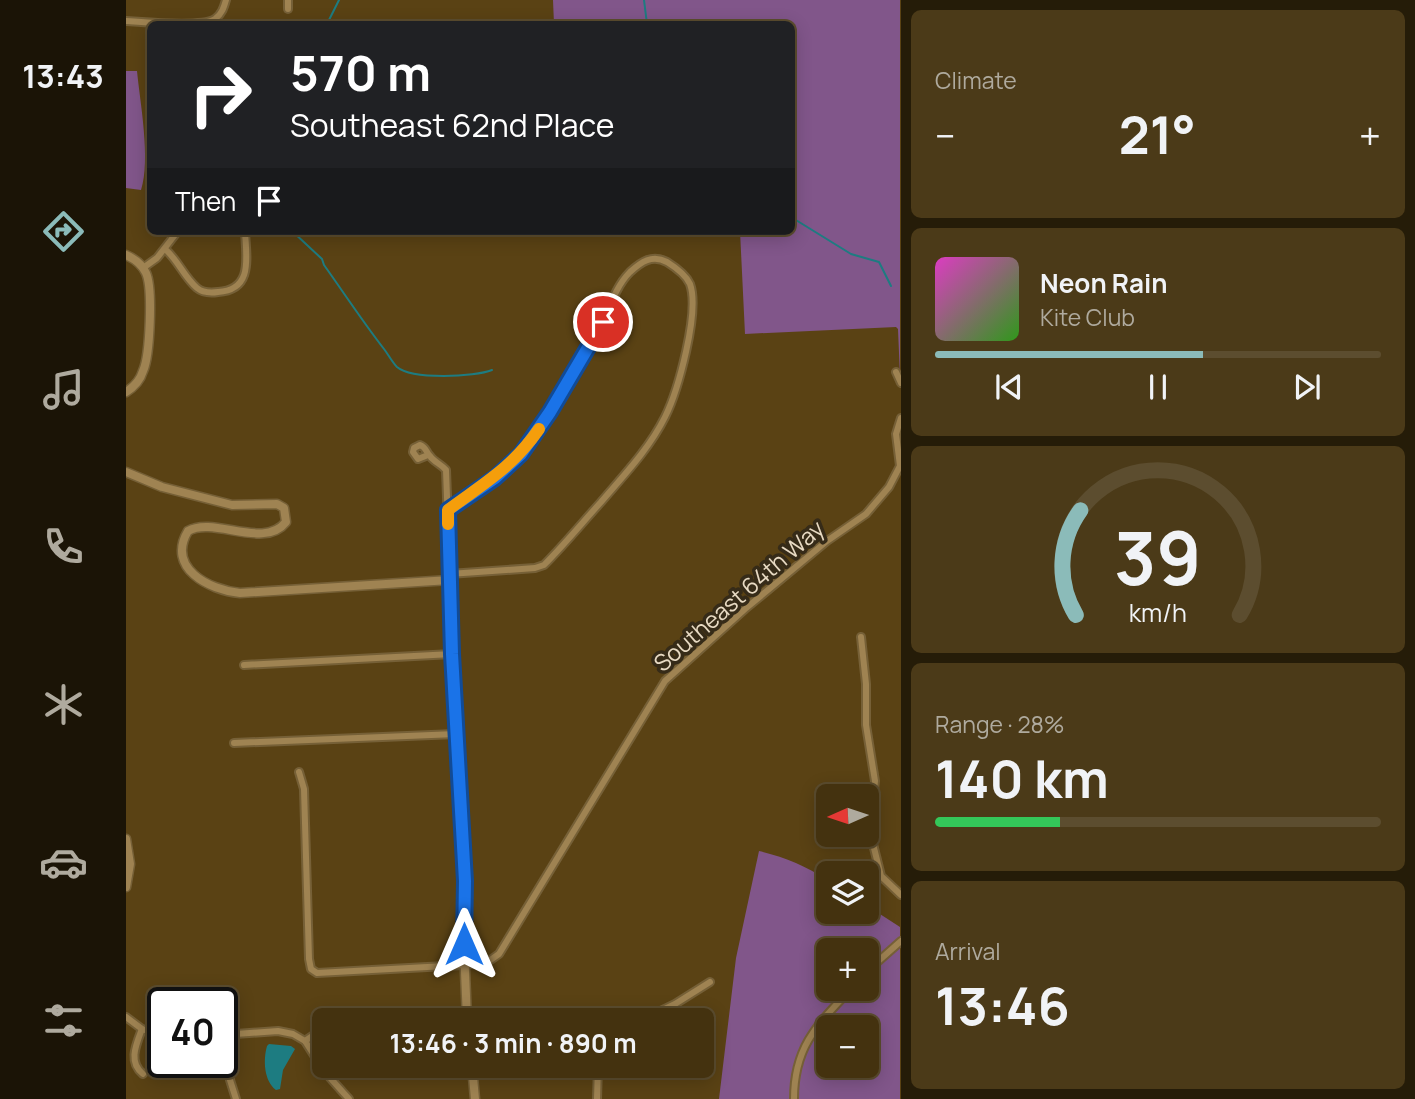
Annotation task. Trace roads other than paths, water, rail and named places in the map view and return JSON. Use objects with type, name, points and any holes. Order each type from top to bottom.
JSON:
[{"type":"street","points":[[210,21],[220,14],[226,0]]},
{"type":"street","points":[[288,0],[288,9]]},
{"type":"street","points":[[126,21],[147,22]]},
{"type":"street","points":[[143,268],[165,249],[175,235]]},
{"type":"street","points":[[165,249],[200,290],[229,291],[242,280],[246,269],[244,235]]},
{"type":"street","points":[[126,256],[143,268],[150,286],[149,343],[142,374],[126,392]]},
{"type":"street","points":[[126,472],[162,487],[232,505],[282,505],[286,517],[280,528],[238,532],[196,527],[186,535],[183,550],[187,564],[196,578],[211,587],[229,592],[449,577],[544,565],[632,467],[655,436],[673,397],[688,341],[691,286],[684,276],[665,261],[650,258],[638,265],[622,282],[597,335],[521,454],[495,478],[448,510]]},
{"type":"street","points":[[896,372],[901,383]]},
{"type":"street","name":"Southeast 64th Way","points":[[299,772],[305,815],[311,970],[317,973],[464,965],[489,961],[499,954],[665,681],[745,609],[827,541],[866,514],[889,487],[900,466],[896,434],[901,418]]},
{"type":"street","points":[[428,456],[446,470],[452,654],[465,881],[463,923],[466,1008]]},
{"type":"street","points":[[861,637],[866,684],[866,725],[875,781],[871,817],[873,844],[881,876],[901,895]]},
{"type":"street","points":[[244,665],[452,654]]},
{"type":"street","points":[[234,743],[456,734]]},
{"type":"street","points":[[126,839],[130,864],[126,887]]},
{"type":"street","points":[[879,960],[901,941]]},
{"type":"street","points":[[667,1008],[710,982]]},
{"type":"street","points":[[794,1099],[795,1074],[803,1048],[819,1022],[839,1001]]},
{"type":"street","points":[[126,1017],[147,1031]]},
{"type":"street","points":[[142,1029],[134,1060],[137,1070],[143,1074]]},
{"type":"street","points":[[238,1034],[278,1031],[293,1034],[305,1041],[324,1071],[349,1099]]},
{"type":"street","points":[[305,1041],[312,1036]]},
{"type":"street","points":[[230,1078],[236,1099]]},
{"type":"street","points":[[473,1078],[475,1099]]},
{"type":"street","points":[[597,1099],[598,1078]]},
{"type":"water","points":[[269,1044],[291,1046],[295,1049],[283,1070],[280,1089],[276,1090],[269,1081],[265,1064]]},
{"type":"waterway","points":[[328,21],[339,0]]},
{"type":"waterway","points":[[644,0],[647,21]]},
{"type":"waterway","points":[[795,219],[851,254],[879,262],[891,286]]},
{"type":"waterway","points":[[296,235],[322,259],[397,367],[429,376],[492,370]]}]
